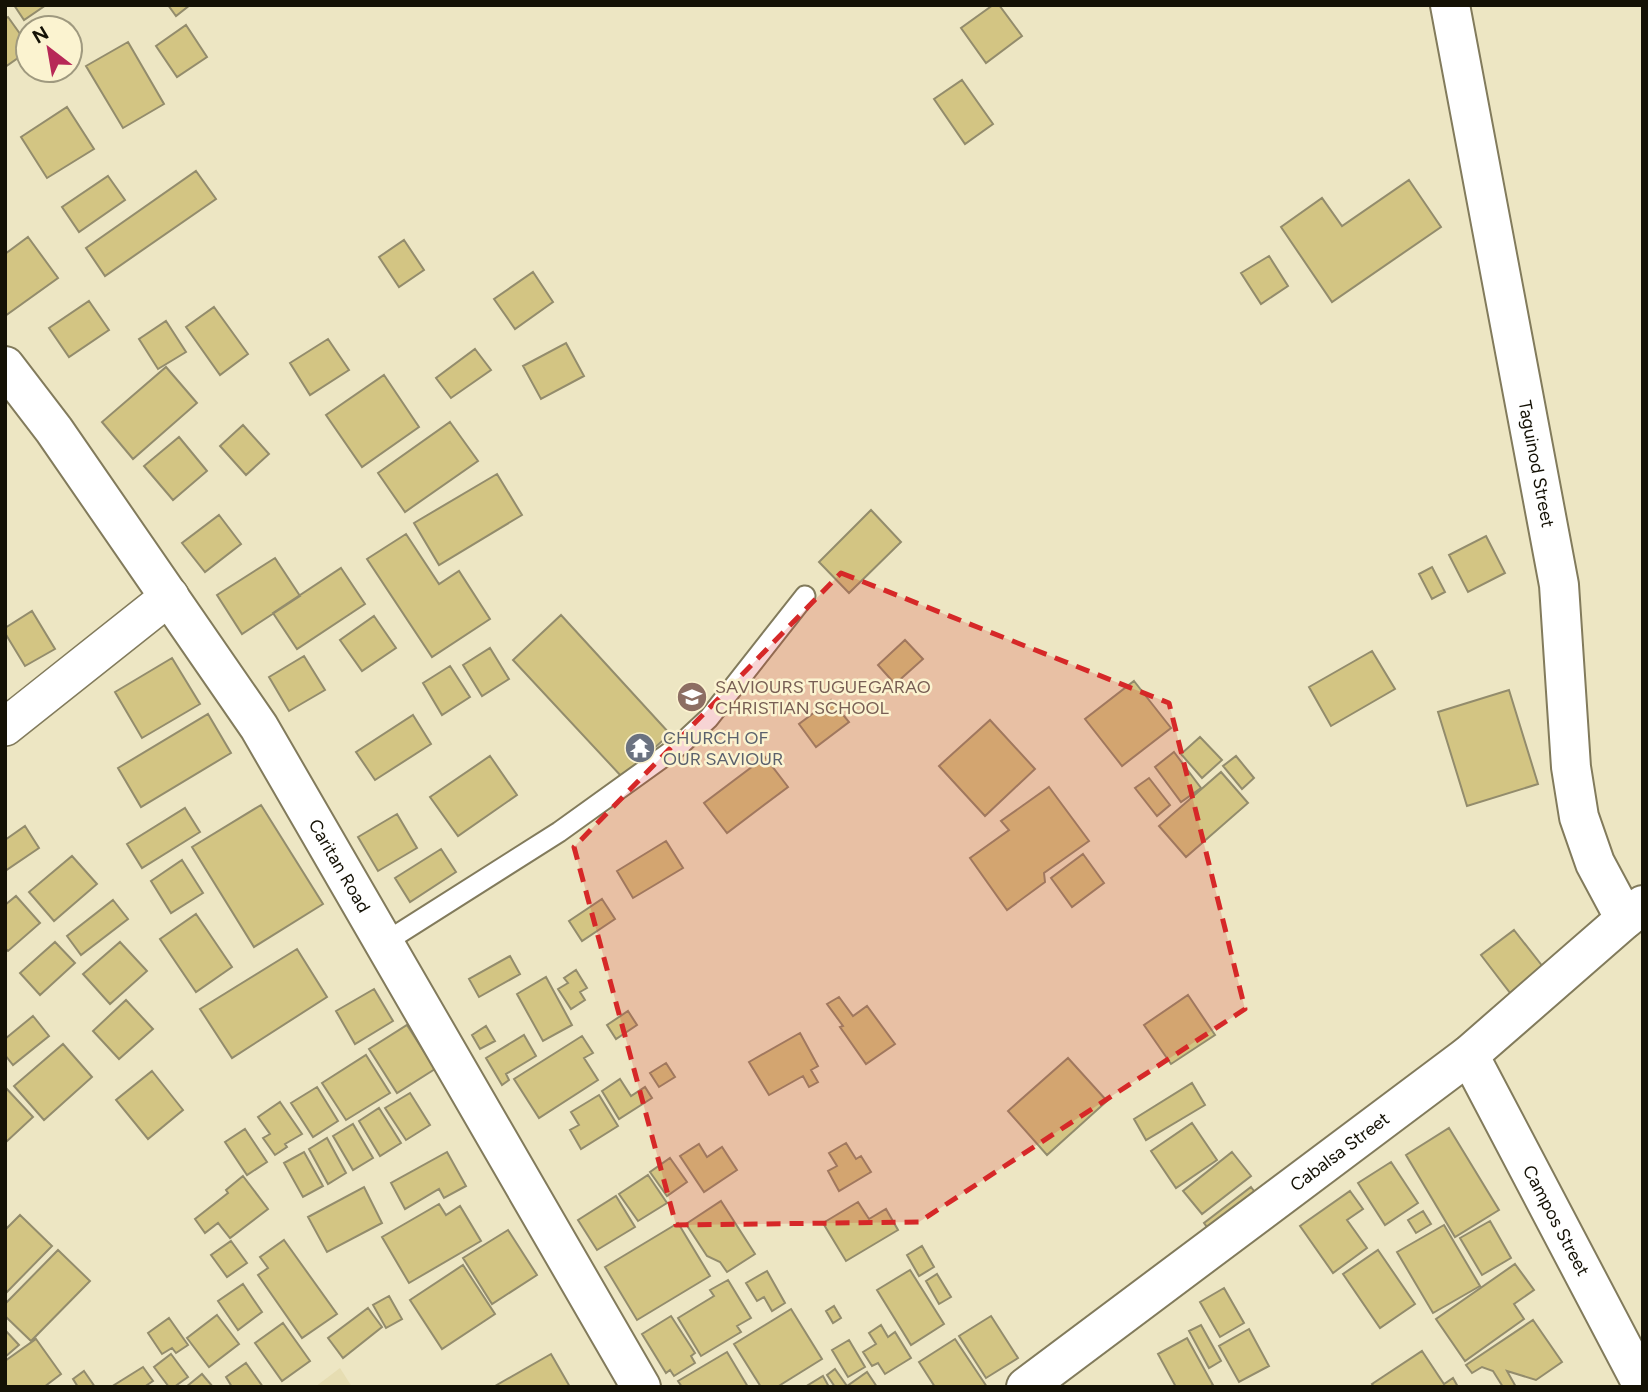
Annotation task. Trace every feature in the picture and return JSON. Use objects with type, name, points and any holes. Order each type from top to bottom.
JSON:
[{"type":"street","name":"Taguinod Street","points":[[1450,5],[1559,585],[1571,766],[1579,817],[1595,863],[1634,912]]},
{"type":"street","name":"Caritan Road","points":[[5,366],[54,430],[259,727],[641,1387]]},
{"type":"street","points":[[5,727],[170,596]]},
{"type":"street","name":"Cabalsa Street","points":[[1026,1387],[1469,1055],[1634,912]]},
{"type":"street","name":"Campos Street","points":[[1469,1055],[1643,1387]]},
{"type":"lane","points":[[384,943],[559,832],[680,745],[709,718],[805,596]]},
{"type":"highlighted area","points":[[841,573],[1169,703],[1245,1009],[919,1222],[676,1225],[574,847]]},
{"type":"shaded area","points":[[340,1368],[352,1387],[315,1387]]},
{"type":"building","points":[[14,5],[46,5],[33,14],[20,14]]},
{"type":"building","points":[[168,5],[190,5],[176,16]]},
{"type":"building","points":[[993,5],[999,5],[1022,36],[986,63],[961,28]]},
{"type":"building","points":[[8,17],[14,25],[14,61],[5,67],[5,19]]},
{"type":"building","points":[[186,25],[207,57],[177,77],[156,46]]},
{"type":"building","points":[[128,42],[164,104],[123,128],[86,66]]},
{"type":"building","points":[[962,80],[993,124],[965,144],[934,99]]},
{"type":"building","points":[[67,107],[94,149],[47,178],[21,137]]},
{"type":"building","points":[[196,171],[216,199],[105,276],[86,248]]},
{"type":"building","points":[[108,176],[125,200],[79,232],[62,207]]},
{"type":"building","points":[[1409,180],[1441,227],[1332,302],[1281,227],[1322,198],[1342,226]]},
{"type":"building","points":[[28,237],[58,278],[5,316],[5,254]]},
{"type":"building","points":[[404,240],[424,270],[399,287],[379,257]]},
{"type":"building","points":[[1269,256],[1288,286],[1261,304],[1241,273]]},
{"type":"building","points":[[533,272],[553,302],[515,329],[494,299]]},
{"type":"building","points":[[89,301],[109,330],[69,357],[49,328]]},
{"type":"building","points":[[214,307],[248,354],[220,375],[186,327]]},
{"type":"building","points":[[166,321],[186,352],[158,369],[139,339]]},
{"type":"building","points":[[328,339],[349,370],[310,395],[290,363]]},
{"type":"building","points":[[566,343],[584,376],[541,399],[523,366]]},
{"type":"building","points":[[475,349],[491,370],[451,398],[436,378]]},
{"type":"building","points":[[166,367],[197,403],[133,459],[102,422]]},
{"type":"building","points":[[384,375],[419,427],[362,467],[326,415]]},
{"type":"building","points":[[450,422],[478,461],[405,512],[378,473]]},
{"type":"building","points":[[243,425],[269,454],[246,475],[220,446]]},
{"type":"building","points":[[179,437],[207,471],[173,500],[144,466]]},
{"type":"building","points":[[497,474],[522,515],[439,565],[414,523]]},
{"type":"building","points":[[871,510],[901,542],[849,593],[819,562]]},
{"type":"building","points":[[219,515],[241,544],[205,572],[182,543]]},
{"type":"building","points":[[406,534],[439,584],[459,571],[490,619],[432,657],[367,559]]},
{"type":"building","points":[[1486,536],[1505,573],[1468,592],[1449,555]]},
{"type":"building","points":[[275,558],[300,596],[242,634],[217,595]]},
{"type":"building","points":[[1432,567],[1445,592],[1432,599],[1419,574]]},
{"type":"building","points":[[341,568],[365,604],[297,649],[273,613]]},
{"type":"building","points":[[32,611],[55,649],[25,666],[5,633],[5,628]]},
{"type":"building","points":[[561,615],[670,734],[622,777],[513,660]]},
{"type":"building","points":[[374,616],[396,648],[362,671],[340,640]]},
{"type":"building","points":[[905,640],[923,659],[895,684],[878,665]]},
{"type":"building","points":[[490,648],[509,679],[482,696],[463,665]]},
{"type":"building","points":[[1372,651],[1395,689],[1331,726],[1309,687]]},
{"type":"building","points":[[304,656],[325,690],[289,711],[269,677]]},
{"type":"building","points":[[172,658],[200,704],[142,738],[115,692]]},
{"type":"building","points":[[450,666],[470,697],[442,715],[423,683]]},
{"type":"building","points":[[1134,681],[1171,728],[1122,766],[1085,719]]},
{"type":"building","points":[[1509,690],[1538,784],[1467,806],[1438,712]]},
{"type":"building","points":[[831,700],[849,722],[816,747],[799,724]]},
{"type":"building","points":[[208,714],[231,753],[141,807],[118,768]]},
{"type":"building","points":[[413,715],[431,744],[375,780],[356,752]]},
{"type":"building","points":[[990,720],[1035,769],[985,816],[939,766]]},
{"type":"building","points":[[1200,737],[1222,760],[1202,778],[1181,754]]},
{"type":"building","points":[[1174,752],[1201,788],[1181,802],[1155,767]]},
{"type":"building","points":[[490,756],[517,795],[458,836],[430,797]]},
{"type":"building","points":[[1236,756],[1254,778],[1242,789],[1223,766]]},
{"type":"building","points":[[765,757],[788,787],[727,833],[704,803]]},
{"type":"building","points":[[1221,772],[1248,803],[1186,857],[1159,826]]},
{"type":"building","points":[[1149,778],[1170,805],[1157,816],[1135,788]]},
{"type":"building","points":[[1049,787],[1089,841],[1044,873],[1045,882],[1007,910],[970,858],[1009,830],[1001,821]]},
{"type":"building","points":[[261,805],[323,904],[254,947],[192,847]]},
{"type":"building","points":[[185,808],[200,832],[142,868],[127,844]]},
{"type":"building","points":[[397,814],[417,848],[378,871],[358,837]]},
{"type":"building","points":[[25,826],[39,848],[5,871],[5,840]]},
{"type":"building","points":[[666,841],[683,868],[633,898],[617,871]]},
{"type":"building","points":[[441,849],[456,872],[410,902],[395,878]]},
{"type":"building","points":[[1083,854],[1104,883],[1072,907],[1051,878]]},
{"type":"building","points":[[72,856],[97,884],[54,921],[29,892]]},
{"type":"building","points":[[182,860],[203,893],[171,913],[151,881]]},
{"type":"building","points":[[16,896],[40,923],[8,951],[5,948],[5,905]]},
{"type":"building","points":[[602,899],[615,919],[582,941],[569,921]]},
{"type":"building","points":[[113,900],[128,919],[81,955],[67,936]]},
{"type":"building","points":[[196,914],[232,967],[196,992],[160,939]]},
{"type":"building","points":[[1514,930],[1547,972],[1514,998],[1481,955]]},
{"type":"building","points":[[55,942],[75,963],[40,995],[20,973]]},
{"type":"building","points":[[120,942],[147,971],[110,1004],[83,974]]},
{"type":"building","points":[[297,949],[327,997],[232,1058],[200,1009]]},
{"type":"building","points":[[510,956],[520,974],[479,997],[469,979]]},
{"type":"building","points":[[576,970],[587,988],[580,992],[585,1000],[571,1009],[558,989],[568,983],[564,978]]},
{"type":"building","points":[[546,977],[572,1025],[543,1041],[517,994]]},
{"type":"building","points":[[374,989],[393,1021],[355,1044],[336,1011]]},
{"type":"building","points":[[1188,995],[1215,1035],[1171,1064],[1144,1025]]},
{"type":"building","points":[[839,997],[853,1016],[867,1006],[895,1044],[866,1064],[827,1004]]},
{"type":"building","points":[[126,1000],[153,1029],[119,1059],[93,1031]]},
{"type":"building","points":[[628,1011],[637,1025],[616,1039],[607,1025]]},
{"type":"building","points":[[33,1016],[49,1036],[13,1065],[5,1055],[5,1039]]},
{"type":"building","points":[[407,1025],[435,1069],[397,1093],[369,1049]]},
{"type":"building","points":[[486,1026],[495,1041],[480,1049],[472,1035]]},
{"type":"building","points":[[800,1033],[818,1066],[811,1070],[818,1082],[809,1087],[803,1076],[769,1095],[749,1062]]},
{"type":"building","points":[[524,1035],[536,1056],[506,1074],[509,1080],[502,1085],[486,1058]]},
{"type":"building","points":[[582,1036],[593,1053],[584,1058],[598,1080],[539,1118],[514,1079]]},
{"type":"building","points":[[63,1044],[92,1077],[44,1120],[14,1086]]},
{"type":"building","points":[[366,1055],[390,1093],[346,1120],[322,1083]]},
{"type":"building","points":[[1068,1058],[1107,1101],[1047,1155],[1008,1111]]},
{"type":"building","points":[[666,1063],[675,1077],[659,1087],[650,1073]]},
{"type":"building","points":[[152,1071],[183,1110],[148,1139],[116,1100]]},
{"type":"building","points":[[620,1079],[631,1096],[645,1087],[652,1098],[619,1119],[602,1091]]},
{"type":"building","points":[[1192,1083],[1205,1105],[1146,1140],[1134,1119]]},
{"type":"building","points":[[5,1087],[33,1117],[5,1143]]},
{"type":"building","points":[[317,1087],[338,1121],[313,1137],[291,1103]]},
{"type":"building","points":[[410,1093],[430,1125],[406,1140],[385,1108]]},
{"type":"building","points":[[599,1095],[618,1126],[581,1149],[570,1130],[579,1125],[571,1112]]},
{"type":"building","points":[[280,1102],[302,1134],[285,1144],[287,1147],[275,1155],[263,1138],[270,1134],[258,1117]]},
{"type":"building","points":[[379,1108],[401,1143],[380,1156],[359,1121]]},
{"type":"building","points":[[1192,1123],[1217,1160],[1176,1188],[1151,1151]]},
{"type":"building","points":[[353,1124],[373,1158],[353,1170],[333,1136]]},
{"type":"building","points":[[1449,1128],[1499,1210],[1455,1237],[1406,1155]]},
{"type":"building","points":[[245,1129],[267,1162],[247,1175],[225,1142]]},
{"type":"building","points":[[327,1138],[346,1173],[328,1184],[309,1149]]},
{"type":"building","points":[[846,1143],[856,1159],[861,1156],[871,1172],[839,1191],[828,1171],[837,1166],[829,1153]]},
{"type":"building","points":[[699,1144],[707,1157],[722,1147],[737,1170],[704,1192],[680,1156]]},
{"type":"building","points":[[304,1152],[323,1186],[303,1197],[284,1163]]},
{"type":"building","points":[[447,1152],[466,1186],[444,1198],[439,1189],[405,1209],[391,1183]]},
{"type":"building","points":[[1232,1152],[1251,1176],[1202,1214],[1183,1191]]},
{"type":"building","points":[[670,1158],[687,1182],[667,1196],[650,1172]]},
{"type":"building","points":[[1391,1162],[1418,1203],[1385,1225],[1358,1183]]},
{"type":"building","points":[[648,1175],[667,1203],[638,1221],[619,1194]]},
{"type":"building","points":[[243,1176],[268,1209],[230,1238],[218,1223],[205,1233],[195,1219],[228,1193],[226,1190]]},
{"type":"building","points":[[364,1187],[382,1223],[327,1252],[308,1217]]},
{"type":"building","points":[[1251,1187],[1264,1204],[1216,1239],[1204,1223]]},
{"type":"building","points":[[1350,1191],[1363,1209],[1347,1220],[1367,1248],[1333,1273],[1300,1226]]},
{"type":"building","points":[[616,1196],[635,1227],[597,1250],[578,1220]]},
{"type":"building","points":[[721,1201],[755,1254],[727,1272],[720,1262],[707,1256],[686,1224]]},
{"type":"building","points":[[858,1202],[869,1219],[886,1209],[898,1230],[846,1261],[823,1223]]},
{"type":"building","points":[[439,1204],[446,1215],[460,1206],[481,1241],[409,1283],[382,1237]]},
{"type":"building","points":[[1423,1211],[1431,1224],[1416,1233],[1408,1220]]},
{"type":"building","points":[[20,1215],[52,1246],[5,1294],[5,1230]]},
{"type":"building","points":[[1490,1221],[1511,1258],[1482,1275],[1460,1238]]},
{"type":"building","points":[[678,1223],[710,1276],[637,1320],[605,1267]]},
{"type":"building","points":[[1444,1225],[1480,1286],[1433,1313],[1397,1252]]},
{"type":"building","points":[[508,1230],[537,1275],[492,1304],[463,1258]]},
{"type":"building","points":[[284,1240],[337,1314],[302,1338],[258,1275],[268,1268],[260,1257]]},
{"type":"building","points":[[231,1241],[247,1263],[227,1277],[211,1255]]},
{"type":"building","points":[[922,1246],[934,1267],[919,1276],[907,1255]]},
{"type":"building","points":[[58,1250],[90,1281],[31,1341],[5,1316],[5,1304]]},
{"type":"building","points":[[1378,1250],[1415,1304],[1380,1328],[1343,1274]]},
{"type":"building","points":[[1515,1264],[1534,1290],[1514,1304],[1524,1319],[1465,1361],[1436,1319]]},
{"type":"building","points":[[463,1265],[495,1314],[442,1349],[410,1300]]},
{"type":"building","points":[[910,1270],[944,1324],[911,1345],[877,1290]]},
{"type":"building","points":[[767,1271],[785,1303],[772,1311],[764,1297],[757,1301],[746,1283]]},
{"type":"building","points":[[937,1274],[951,1297],[939,1304],[926,1281]]},
{"type":"building","points":[[728,1280],[751,1318],[737,1326],[741,1332],[701,1356],[678,1318],[714,1296],[710,1290]]},
{"type":"building","points":[[243,1284],[262,1312],[238,1330],[218,1301]]},
{"type":"building","points":[[1224,1288],[1244,1323],[1220,1337],[1200,1302]]},
{"type":"building","points":[[389,1296],[402,1319],[386,1328],[373,1305]]},
{"type":"building","points":[[834,1306],[841,1318],[833,1323],[826,1311]]},
{"type":"building","points":[[368,1308],[382,1327],[343,1358],[328,1338]]},
{"type":"building","points":[[791,1309],[822,1359],[777,1387],[761,1387],[734,1344]]},
{"type":"building","points":[[217,1315],[239,1344],[209,1367],[187,1338]]},
{"type":"building","points":[[671,1316],[695,1353],[691,1356],[695,1363],[674,1376],[670,1370],[666,1373],[642,1334]]},
{"type":"building","points":[[991,1316],[1018,1358],[986,1378],[959,1336]]},
{"type":"building","points":[[169,1318],[188,1345],[176,1353],[172,1348],[162,1354],[148,1333]]},
{"type":"building","points":[[1533,1320],[1562,1362],[1536,1380],[1507,1371],[1516,1387],[1503,1387],[1493,1371],[1482,1367],[1472,1373],[1466,1365]]},
{"type":"building","points":[[283,1323],[310,1361],[282,1381],[255,1343]]},
{"type":"building","points":[[881,1325],[888,1337],[895,1332],[911,1358],[885,1374],[878,1363],[872,1366],[863,1352],[876,1344],[869,1333]]},
{"type":"building","points":[[1201,1325],[1221,1361],[1209,1368],[1189,1331]]},
{"type":"building","points":[[1249,1329],[1269,1366],[1239,1382],[1219,1346]]},
{"type":"building","points":[[5,1330],[19,1345],[5,1357]]},
{"type":"building","points":[[1187,1338],[1213,1385],[1209,1387],[1176,1387],[1158,1354]]},
{"type":"building","points":[[36,1339],[61,1374],[44,1387],[6,1387],[5,1361]]},
{"type":"building","points":[[955,1339],[987,1387],[935,1387],[919,1362]]},
{"type":"building","points":[[849,1340],[865,1367],[848,1377],[832,1350]]},
{"type":"building","points":[[1422,1351],[1444,1384],[1453,1378],[1458,1387],[1374,1387],[1372,1384]]},
{"type":"building","points":[[727,1352],[748,1387],[682,1387],[678,1381]]},
{"type":"building","points":[[171,1354],[188,1377],[174,1387],[169,1387],[154,1367]]},
{"type":"building","points":[[551,1354],[570,1387],[495,1387],[495,1386]]},
{"type":"building","points":[[246,1363],[263,1387],[232,1387],[226,1377]]},
{"type":"building","points":[[143,1367],[153,1381],[144,1387],[111,1387]]},
{"type":"building","points":[[835,1369],[847,1386],[867,1372],[877,1387],[835,1387],[827,1375]]},
{"type":"building","points":[[84,1371],[95,1387],[78,1387],[73,1379]]},
{"type":"building","points":[[202,1374],[213,1387],[186,1387]]},
{"type":"building","points":[[823,1376],[829,1387],[805,1387]]},
{"type":"place","name":"SAVIOURS TUGUEGARAO CHRISTIAN SCHOOL","points":[[692,697]]},
{"type":"place","name":"CHURCH OF OUR SAVIOUR","points":[[640,748]]}]
